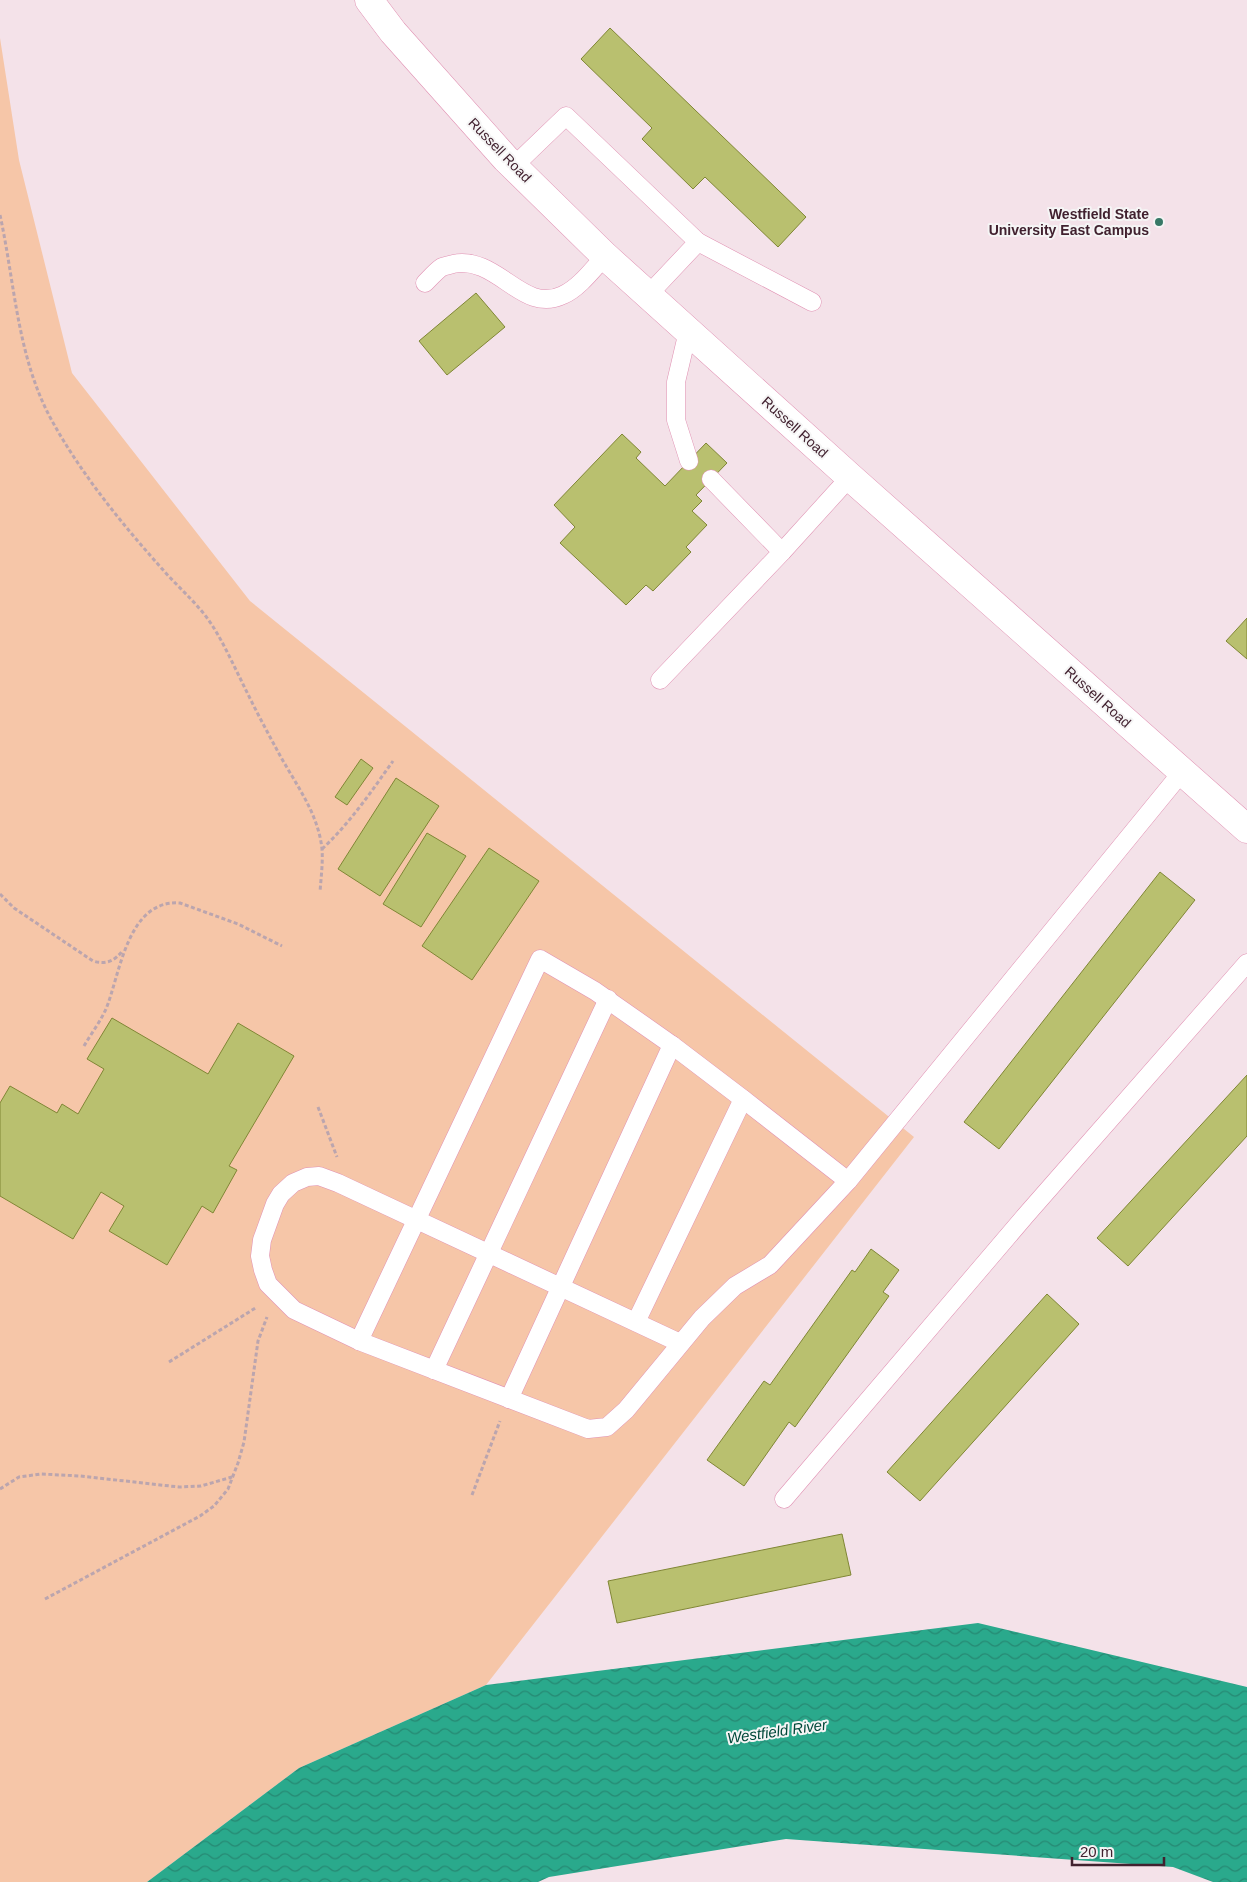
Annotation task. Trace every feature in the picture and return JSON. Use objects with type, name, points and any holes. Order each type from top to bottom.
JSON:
[{"type":"main road","name":"Russell Road","points":[[369,0],[393,32],[514,166],[606,256],[850,477],[1247,829]]},
{"type":"lane","points":[[514,166],[566,116],[698,242],[812,302]]},
{"type":"lane","points":[[648,294],[698,242]]},
{"type":"lane","points":[[425,283],[442,267],[458,263],[471,263],[491,270],[525,294],[538,299],[550,299],[564,295],[606,256]]},
{"type":"lane","points":[[688,331],[676,382],[676,420],[689,461]]},
{"type":"lane","points":[[660,680],[782,552],[850,477]]},
{"type":"lane","points":[[712,479],[782,552]]},
{"type":"lane","points":[[680,1344],[488,1252],[319,1176],[307,1177],[293,1183],[281,1194],[262,1240],[260,1256],[268,1284],[294,1310],[359,1341],[588,1429],[607,1427],[626,1410],[702,1318],[735,1286],[770,1265],[848,1181],[1182,772]]},
{"type":"lane","points":[[359,1341],[540,958],[608,999],[672,1045],[744,1098],[848,1181]]},
{"type":"lane","points":[[784,1499],[1026,1215],[1247,964]]},
{"type":"lane","points":[[434,1370],[608,999]]},
{"type":"lane","points":[[508,1399],[672,1045]]},
{"type":"lane","points":[[636,1322],[744,1098]]},
{"type":"path","points":[[0,215],[28,364],[34,383],[51,419],[80,466],[110,506],[212,625],[285,766],[309,805],[322,850],[320,892]]},
{"type":"path","points":[[322,850],[360,807],[393,761]]},
{"type":"path","points":[[0,894],[14,908],[93,961],[105,963],[113,960],[125,947]]},
{"type":"path","points":[[84,1046],[105,1010],[125,947],[135,928],[145,916],[156,908],[172,902],[180,902],[238,924],[282,946]]},
{"type":"path","points":[[318,1107],[349,1188]]},
{"type":"path","points":[[169,1362],[279,1297]]},
{"type":"path","points":[[45,1599],[200,1516],[214,1506],[228,1489],[244,1442],[258,1341],[268,1316],[279,1297]]},
{"type":"path","points":[[472,1495],[508,1399]]},
{"type":"path","points":[[0,1489],[20,1477],[41,1474],[80,1476],[180,1488],[201,1486],[232,1477]]},
{"type":"shaded area","points":[[0,38],[19,160],[72,373],[250,601],[914,1137],[486,1685],[299,1768],[147,1882],[0,1882]]},
{"type":"water","name":"Westfield River","points":[[978,1623],[1247,1687],[1247,1882],[1213,1882],[1173,1867],[786,1839],[549,1877],[538,1882],[147,1882],[299,1768],[486,1685]]},
{"type":"building","points":[[610,28],[806,217],[778,247],[705,177],[693,189],[642,139],[652,128],[581,59]]},
{"type":"building","points":[[476,293],[505,327],[447,375],[419,341]]},
{"type":"building","points":[[622,434],[641,452],[636,458],[665,486],[706,443],[727,463],[696,495],[702,501],[692,511],[707,525],[686,547],[691,552],[653,591],[646,585],[626,605],[560,543],[575,527],[554,505]]},
{"type":"building","points":[[1247,618],[1247,659],[1226,641]]},
{"type":"building","points":[[361,759],[373,768],[347,805],[335,797]]},
{"type":"building","points":[[396,778],[439,806],[380,896],[338,869]]},
{"type":"building","points":[[427,833],[466,856],[421,927],[383,904]]},
{"type":"building","points":[[489,848],[539,881],[472,980],[422,946]]},
{"type":"building","points":[[1160,872],[1195,900],[999,1149],[964,1122]]},
{"type":"building","points":[[112,1018],[208,1074],[238,1023],[294,1056],[229,1166],[237,1170],[213,1213],[202,1206],[167,1265],[109,1231],[124,1206],[101,1192],[73,1239],[0,1196],[0,1103],[10,1086],[57,1113],[62,1104],[78,1114],[104,1069],[87,1059]]},
{"type":"building","points":[[1247,1075],[1247,1136],[1128,1266],[1097,1238]]},
{"type":"building","points":[[871,1249],[899,1270],[883,1292],[889,1296],[795,1427],[789,1422],[744,1486],[707,1460],[764,1381],[770,1385],[852,1270],[855,1272]]},
{"type":"building","points":[[1047,1294],[1079,1324],[920,1501],[887,1472]]},
{"type":"building","points":[[842,1534],[851,1575],[617,1623],[608,1581]]},
{"type":"place","name":"Westfield State University East Campus","points":[[1159,222]]}]
